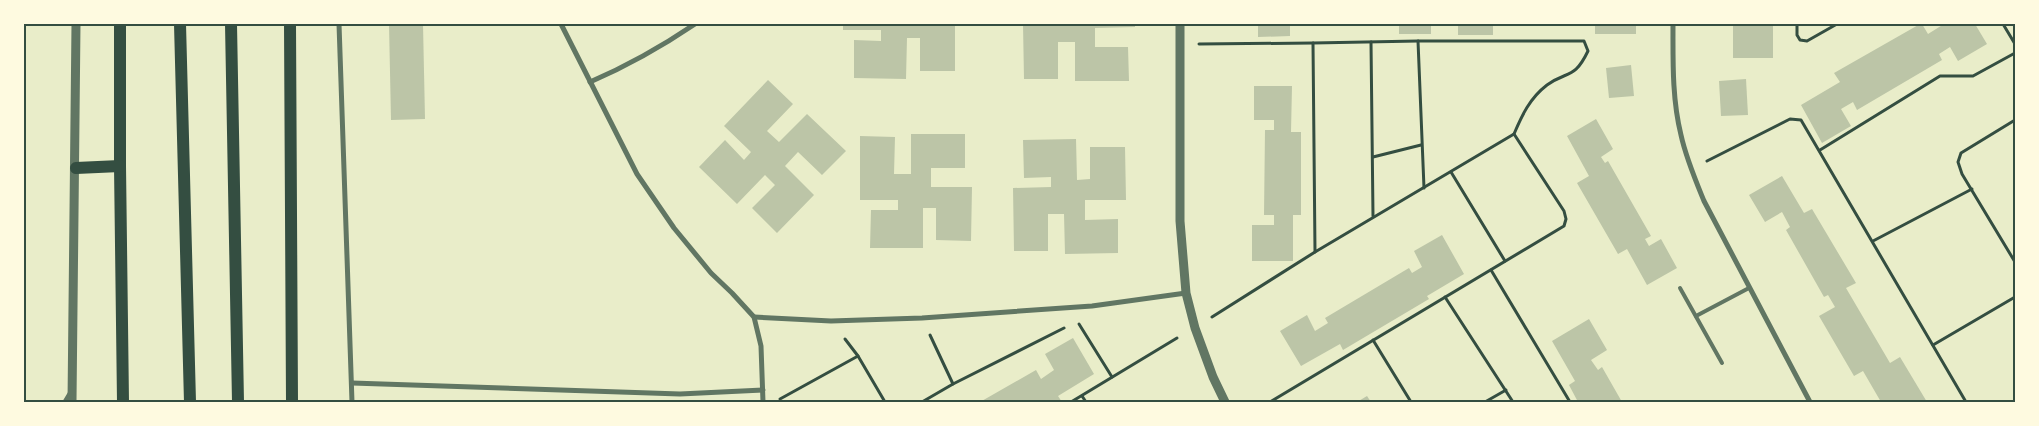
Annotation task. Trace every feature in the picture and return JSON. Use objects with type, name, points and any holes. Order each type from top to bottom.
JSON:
[{"type":"main road","points":[[120,24],[123,402]]},
{"type":"main road","points":[[180,24],[190,402]]},
{"type":"main road","points":[[231,24],[238,402]]},
{"type":"main road","points":[[290,24],[292,402]]},
{"type":"main road","points":[[76,168],[120,166]]},
{"type":"street","points":[[72,402],[76,168],[76,24]]},
{"type":"street","points":[[339,24],[352,402]]},
{"type":"street","points":[[561,24],[637,174],[669,220],[711,273],[754,317],[761,346],[763,402]]},
{"type":"street","points":[[590,82],[628,65],[665,45],[695,24]]},
{"type":"street","points":[[1180,24],[1180,222],[1186,293],[1195,328],[1212,377],[1225,402]]},
{"type":"street","points":[[1673,24],[1675,98],[1680,134],[1690,169],[1704,201],[1810,402]]},
{"type":"street","points":[[754,317],[831,321],[922,318],[1092,306],[1186,293]]},
{"type":"street","points":[[352,383],[680,394],[763,390]]},
{"type":"street","points":[[65,402],[72,390]]},
{"type":"lane","points":[[1680,288],[1722,363]]},
{"type":"lane","points":[[1696,316],[1749,288]]},
{"type":"path","points":[[1798,24],[1800,40],[1807,41],[1836,24]]},
{"type":"path","points":[[2004,24],[2015,44]]},
{"type":"path","points":[[1418,41],[1424,188]]},
{"type":"path","points":[[1071,402],[1195,328],[1373,216],[1514,134],[1527,106],[1548,85],[1574,72],[1583,62],[1588,51],[1584,41],[1180,44]]},
{"type":"path","points":[[1371,42],[1373,216]]},
{"type":"path","points":[[1313,43],[1315,252]]},
{"type":"path","points":[[1820,150],[1940,76],[1973,76],[2015,53]]},
{"type":"path","points":[[1690,169],[1790,118],[1801,120],[1966,402]]},
{"type":"path","points":[[2015,120],[1961,153],[1958,162],[2015,262]]},
{"type":"path","points":[[1270,402],[1564,226],[1566,219],[1564,211],[1514,134]]},
{"type":"path","points":[[1373,158],[1421,145]]},
{"type":"path","points":[[1451,172],[1505,261]]},
{"type":"path","points":[[1872,242],[1972,189]]},
{"type":"path","points":[[1491,270],[1570,402]]},
{"type":"path","points":[[1445,297],[1513,402]]},
{"type":"path","points":[[1933,345],[2015,297]]},
{"type":"path","points":[[922,402],[953,384],[1077,321],[1092,306]]},
{"type":"path","points":[[922,318],[953,384]]},
{"type":"path","points":[[831,321],[858,356],[886,402]]},
{"type":"path","points":[[1077,321],[1112,377]]},
{"type":"path","points":[[1373,340],[1411,402]]},
{"type":"path","points":[[774,402],[858,356]]},
{"type":"path","points":[[1487,402],[1506,390]]},
{"type":"path","points":[[1082,396],[1086,402]]},
{"type":"building","points":[[389,24],[423,24],[425,119],[391,120]]},
{"type":"building","points":[[843,24],[955,24],[955,71],[920,71],[920,38],[907,38],[906,79],[854,78],[854,40],[881,41],[881,30],[843,30]]},
{"type":"building","points":[[1023,24],[1135,24],[1135,27],[1095,28],[1095,47],[1128,47],[1129,81],[1075,81],[1075,42],[1058,42],[1058,79],[1024,79]]},
{"type":"building","points":[[1258,24],[1290,24],[1290,36],[1258,37]]},
{"type":"building","points":[[1399,24],[1431,24],[1431,34],[1399,34]]},
{"type":"building","points":[[1458,24],[1493,24],[1493,35],[1458,35]]},
{"type":"building","points":[[1595,24],[1636,24],[1636,34],[1595,34]]},
{"type":"building","points":[[1733,24],[1773,24],[1773,58],[1733,58]]},
{"type":"building","points":[[1922,24],[1928,34],[1944,24],[1975,24],[1987,44],[1958,61],[1950,47],[1939,54],[1942,60],[1857,110],[1853,102],[1841,109],[1851,126],[1822,143],[1801,105],[1840,82],[1834,73]]},
{"type":"building","points":[[1631,65],[1634,96],[1609,98],[1606,68]]},
{"type":"building","points":[[1746,79],[1748,115],[1721,116],[1719,81]]},
{"type":"building","points":[[768,80],[793,104],[767,131],[779,142],[807,114],[846,151],[822,175],[798,152],[785,166],[814,195],[777,233],[752,208],[775,185],[765,175],[737,204],[699,167],[725,140],[744,160],[751,152],[724,126]]},
{"type":"building","points":[[1254,86],[1292,86],[1291,132],[1301,132],[1301,215],[1293,215],[1293,261],[1252,261],[1252,225],[1274,225],[1274,215],[1264,215],[1265,130],[1274,130],[1274,120],[1254,120]]},
{"type":"building","points":[[1596,119],[1613,149],[1601,157],[1605,163],[1608,161],[1651,236],[1645,239],[1649,246],[1661,239],[1677,268],[1647,285],[1627,249],[1618,254],[1577,183],[1589,176],[1567,136]]},
{"type":"building","points":[[911,134],[965,134],[965,168],[931,168],[931,187],[972,187],[971,241],[936,240],[936,208],[923,208],[923,248],[870,248],[871,210],[898,210],[898,200],[860,200],[860,136],[895,137],[894,174],[911,174]]},
{"type":"building","points":[[1076,139],[1077,180],[1090,179],[1090,147],[1125,147],[1126,200],[1085,200],[1085,220],[1118,219],[1118,253],[1065,254],[1064,214],[1048,214],[1048,251],[1014,251],[1013,188],[1051,187],[1051,177],[1024,178],[1023,140]]},
{"type":"building","points":[[1782,176],[1804,213],[1812,209],[1856,283],[1846,288],[1890,363],[1900,357],[1927,402],[1881,402],[1863,371],[1854,376],[1819,316],[1835,307],[1828,295],[1824,297],[1786,230],[1790,227],[1782,212],[1765,222],[1749,195]]},
{"type":"building","points":[[1442,235],[1464,274],[1427,296],[1429,299],[1343,350],[1340,344],[1301,366],[1280,331],[1307,315],[1315,331],[1328,323],[1325,318],[1409,268],[1412,273],[1422,267],[1414,251]]},
{"type":"building","points":[[1589,319],[1607,350],[1591,360],[1598,370],[1602,367],[1622,402],[1578,402],[1569,385],[1575,381],[1552,341]]},
{"type":"building","points":[[1073,338],[1094,374],[1058,396],[1062,402],[980,402],[1036,370],[1041,379],[1054,370],[1045,354]]},
{"type":"building","points":[[1367,396],[1371,402],[1357,402]]}]
